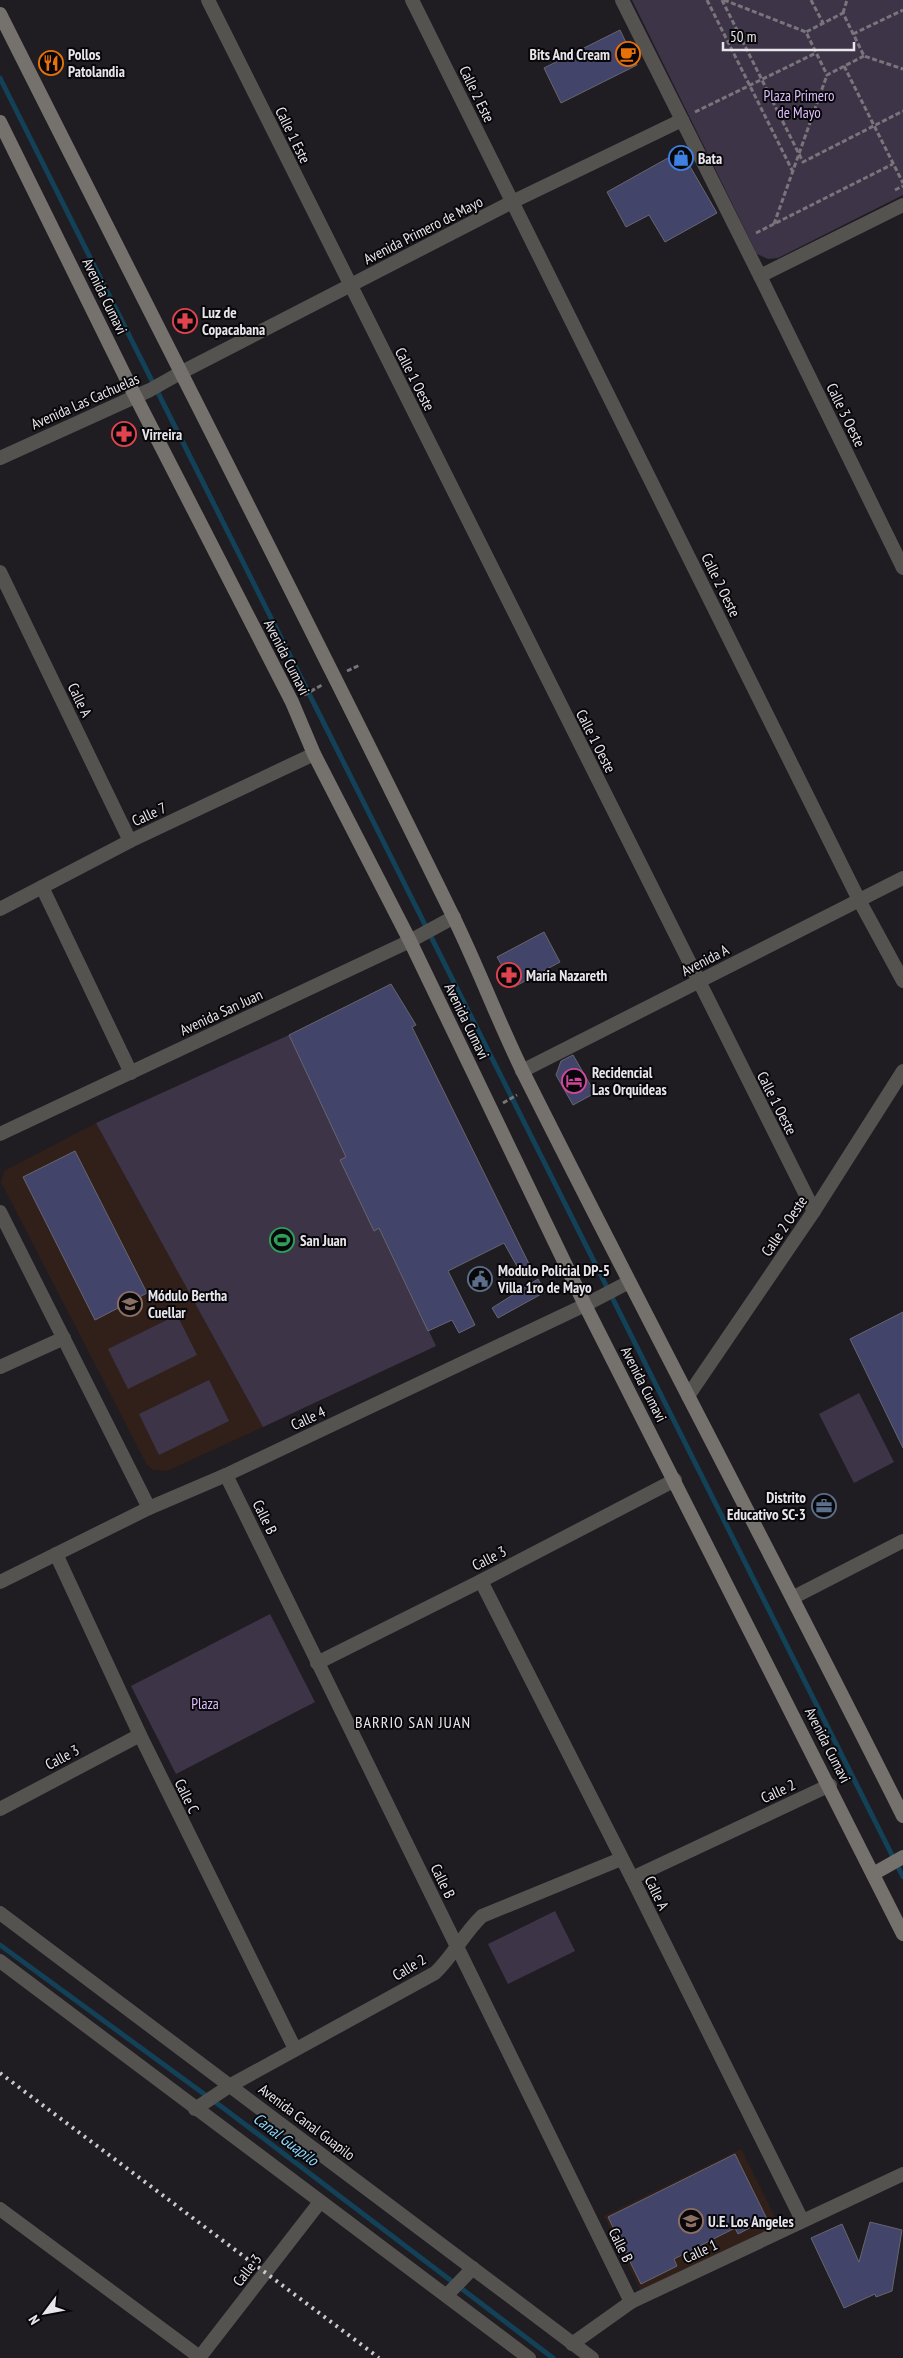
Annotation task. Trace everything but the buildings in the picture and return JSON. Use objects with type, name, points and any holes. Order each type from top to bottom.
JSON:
[{"type":"main road","name":"Avenida Cumavi","points":[[0,14],[449,919],[522,1071],[629,1282],[794,1598],[903,1816]]},
{"type":"main road","name":"Avenida Cumavi","points":[[0,122],[136,396],[292,702],[314,754],[416,938],[585,1305],[830,1785],[877,1871],[903,1934]]},
{"type":"main road","points":[[877,1871],[903,1857]]},
{"type":"street","name":"Calle 1 Este","points":[[208,0],[350,285]]},
{"type":"street","name":"Calle 2 Este","points":[[412,0],[512,202]]},
{"type":"street","points":[[622,0],[760,276],[903,205]]},
{"type":"street","name":"Avenida Primero de Mayo","points":[[178,374],[512,202],[682,120]]},
{"type":"street","name":"Calle 2 Oeste","points":[[512,202],[859,900],[903,981]]},
{"type":"street","name":"Calle 3 Oeste","points":[[760,276],[903,568]]},
{"type":"street","name":"Calle 1 Oeste","points":[[350,285],[814,1211]]},
{"type":"street","name":"Avenida Las Cachuelas","points":[[0,458],[150,390],[178,374]]},
{"type":"street","name":"Calle A","points":[[0,572],[130,841]]},
{"type":"street","name":"Calle 7","points":[[0,909],[130,841],[314,754]]},
{"type":"street","name":"Avenida A","points":[[522,1071],[903,878]]},
{"type":"street","points":[[42,886],[130,1073]]},
{"type":"street","name":"Avenida San Juan","points":[[0,1134],[416,938],[449,919]]},
{"type":"street","name":"Calle 2 Oeste","points":[[688,1396],[814,1211],[903,1071]]},
{"type":"street","points":[[0,1212],[149,1508]]},
{"type":"street","name":"Calle 4","points":[[0,1582],[149,1508],[226,1475],[585,1305],[629,1282]]},
{"type":"street","points":[[0,1367],[64,1338]]},
{"type":"street","name":"Calle B","points":[[226,1475],[457,1944],[630,2302]]},
{"type":"street","name":"Calle 3","points":[[317,1663],[481,1581],[675,1480]]},
{"type":"street","points":[[794,1598],[903,1541]]},
{"type":"street","name":"Calle C","points":[[56,1554],[140,1735],[295,2049]]},
{"type":"street","name":"Calle A","points":[[481,1581],[632,1878],[802,2220]]},
{"type":"street","name":"Calle 3","points":[[0,1808],[140,1735]]},
{"type":"street","name":"Calle 2","points":[[632,1878],[830,1785]]},
{"type":"street","name":"Calle 2","points":[[198,2106],[227,2087],[435,1973],[482,1916],[621,1859]]},
{"type":"street","name":"Avenida Canal Guapilo","points":[[0,1913],[470,2271],[592,2358]]},
{"type":"street","points":[[0,1961],[198,2106],[320,2202],[449,2293],[529,2358]]},
{"type":"street","name":"Calle 1","points":[[572,2344],[630,2302],[903,2174]]},
{"type":"street","name":"Calle 3","points":[[200,2358],[320,2202]]},
{"type":"street","points":[[0,2209],[200,2358]]},
{"type":"street","points":[[449,2293],[470,2271]]},
{"type":"path","points":[[707,0],[793,172]]},
{"type":"path","points":[[723,0],[806,32],[827,75]]},
{"type":"path","points":[[723,0],[803,162],[903,111]]},
{"type":"path","points":[[811,0],[823,23]]},
{"type":"path","points":[[847,0],[843,13],[864,56]]},
{"type":"path","points":[[853,34],[903,10]]},
{"type":"path","points":[[806,32],[843,13]]},
{"type":"path","points":[[682,120],[816,53]]},
{"type":"path","points":[[774,224],[827,75],[864,56],[903,69]]},
{"type":"path","points":[[844,66],[903,184],[886,194]]},
{"type":"path","points":[[692,103],[700,120]]},
{"type":"path","points":[[756,233],[893,164]]},
{"type":"path","points":[[752,224],[760,241]]},
{"type":"path","points":[[305,695],[325,684]]},
{"type":"path","points":[[503,1103],[519,1093]]},
{"type":"shaded area","name":"Módulo Bertha Cuellar","points":[[96,1123],[263,1427],[167,1471],[153,1470],[147,1465],[1,1182],[4,1171]]},
{"type":"shaded area","points":[[741,2149],[775,2217],[770,2230],[642,2293],[604,2216]]},
{"type":"green space","name":"Plaza Primero de Mayo","points":[[632,0],[903,0],[903,195],[778,258],[768,259],[757,254]]},
{"type":"green space","name":"San Juan","points":[[289,1035],[436,1346],[263,1427],[96,1123]]},
{"type":"green space","points":[[177,1315],[197,1355],[128,1389],[108,1349]]},
{"type":"green space","points":[[209,1380],[229,1421],[159,1455],[139,1414]]},
{"type":"green space","points":[[859,1393],[894,1462],[854,1483],[819,1414]]},
{"type":"green space","name":"Plaza","points":[[270,1614],[315,1702],[176,1774],[131,1686]]},
{"type":"green space","points":[[555,1911],[575,1951],[508,1984],[488,1944]]},
{"type":"waterway","points":[[0,78],[903,1877]]},
{"type":"waterway","name":"Canal Guapilo","points":[[0,1945],[226,2110],[553,2358]]},
{"type":"railway","points":[[0,2073],[379,2358]]},
{"type":"place","name":"Bits And Cream","points":[[628,54]]},
{"type":"place","name":"Pollos Patolandia","points":[[51,63]]},
{"type":"place","name":"Bata","points":[[681,158]]},
{"type":"place","name":"Luz de Copacabana","points":[[185,321]]},
{"type":"place","name":"Virreira","points":[[124,434]]},
{"type":"place","name":"Maria Nazareth","points":[[509,975]]},
{"type":"place","name":"Recidencial Las Orquideas","points":[[574,1081]]},
{"type":"place","name":"San Juan","points":[[282,1240]]},
{"type":"place","name":"Modulo Policial DP-5 Villa 1ro de Mayo","points":[[480,1279]]},
{"type":"place","name":"Módulo Bertha Cuellar","points":[[130,1304]]},
{"type":"place","name":"Distrito Educativo SC-3","points":[[824,1506]]},
{"type":"place","name":"U.E. Los Angeles","points":[[691,2221]]},
{"type":"district","name":"BARRIO SAN JUAN","points":[[413,1722]]}]
